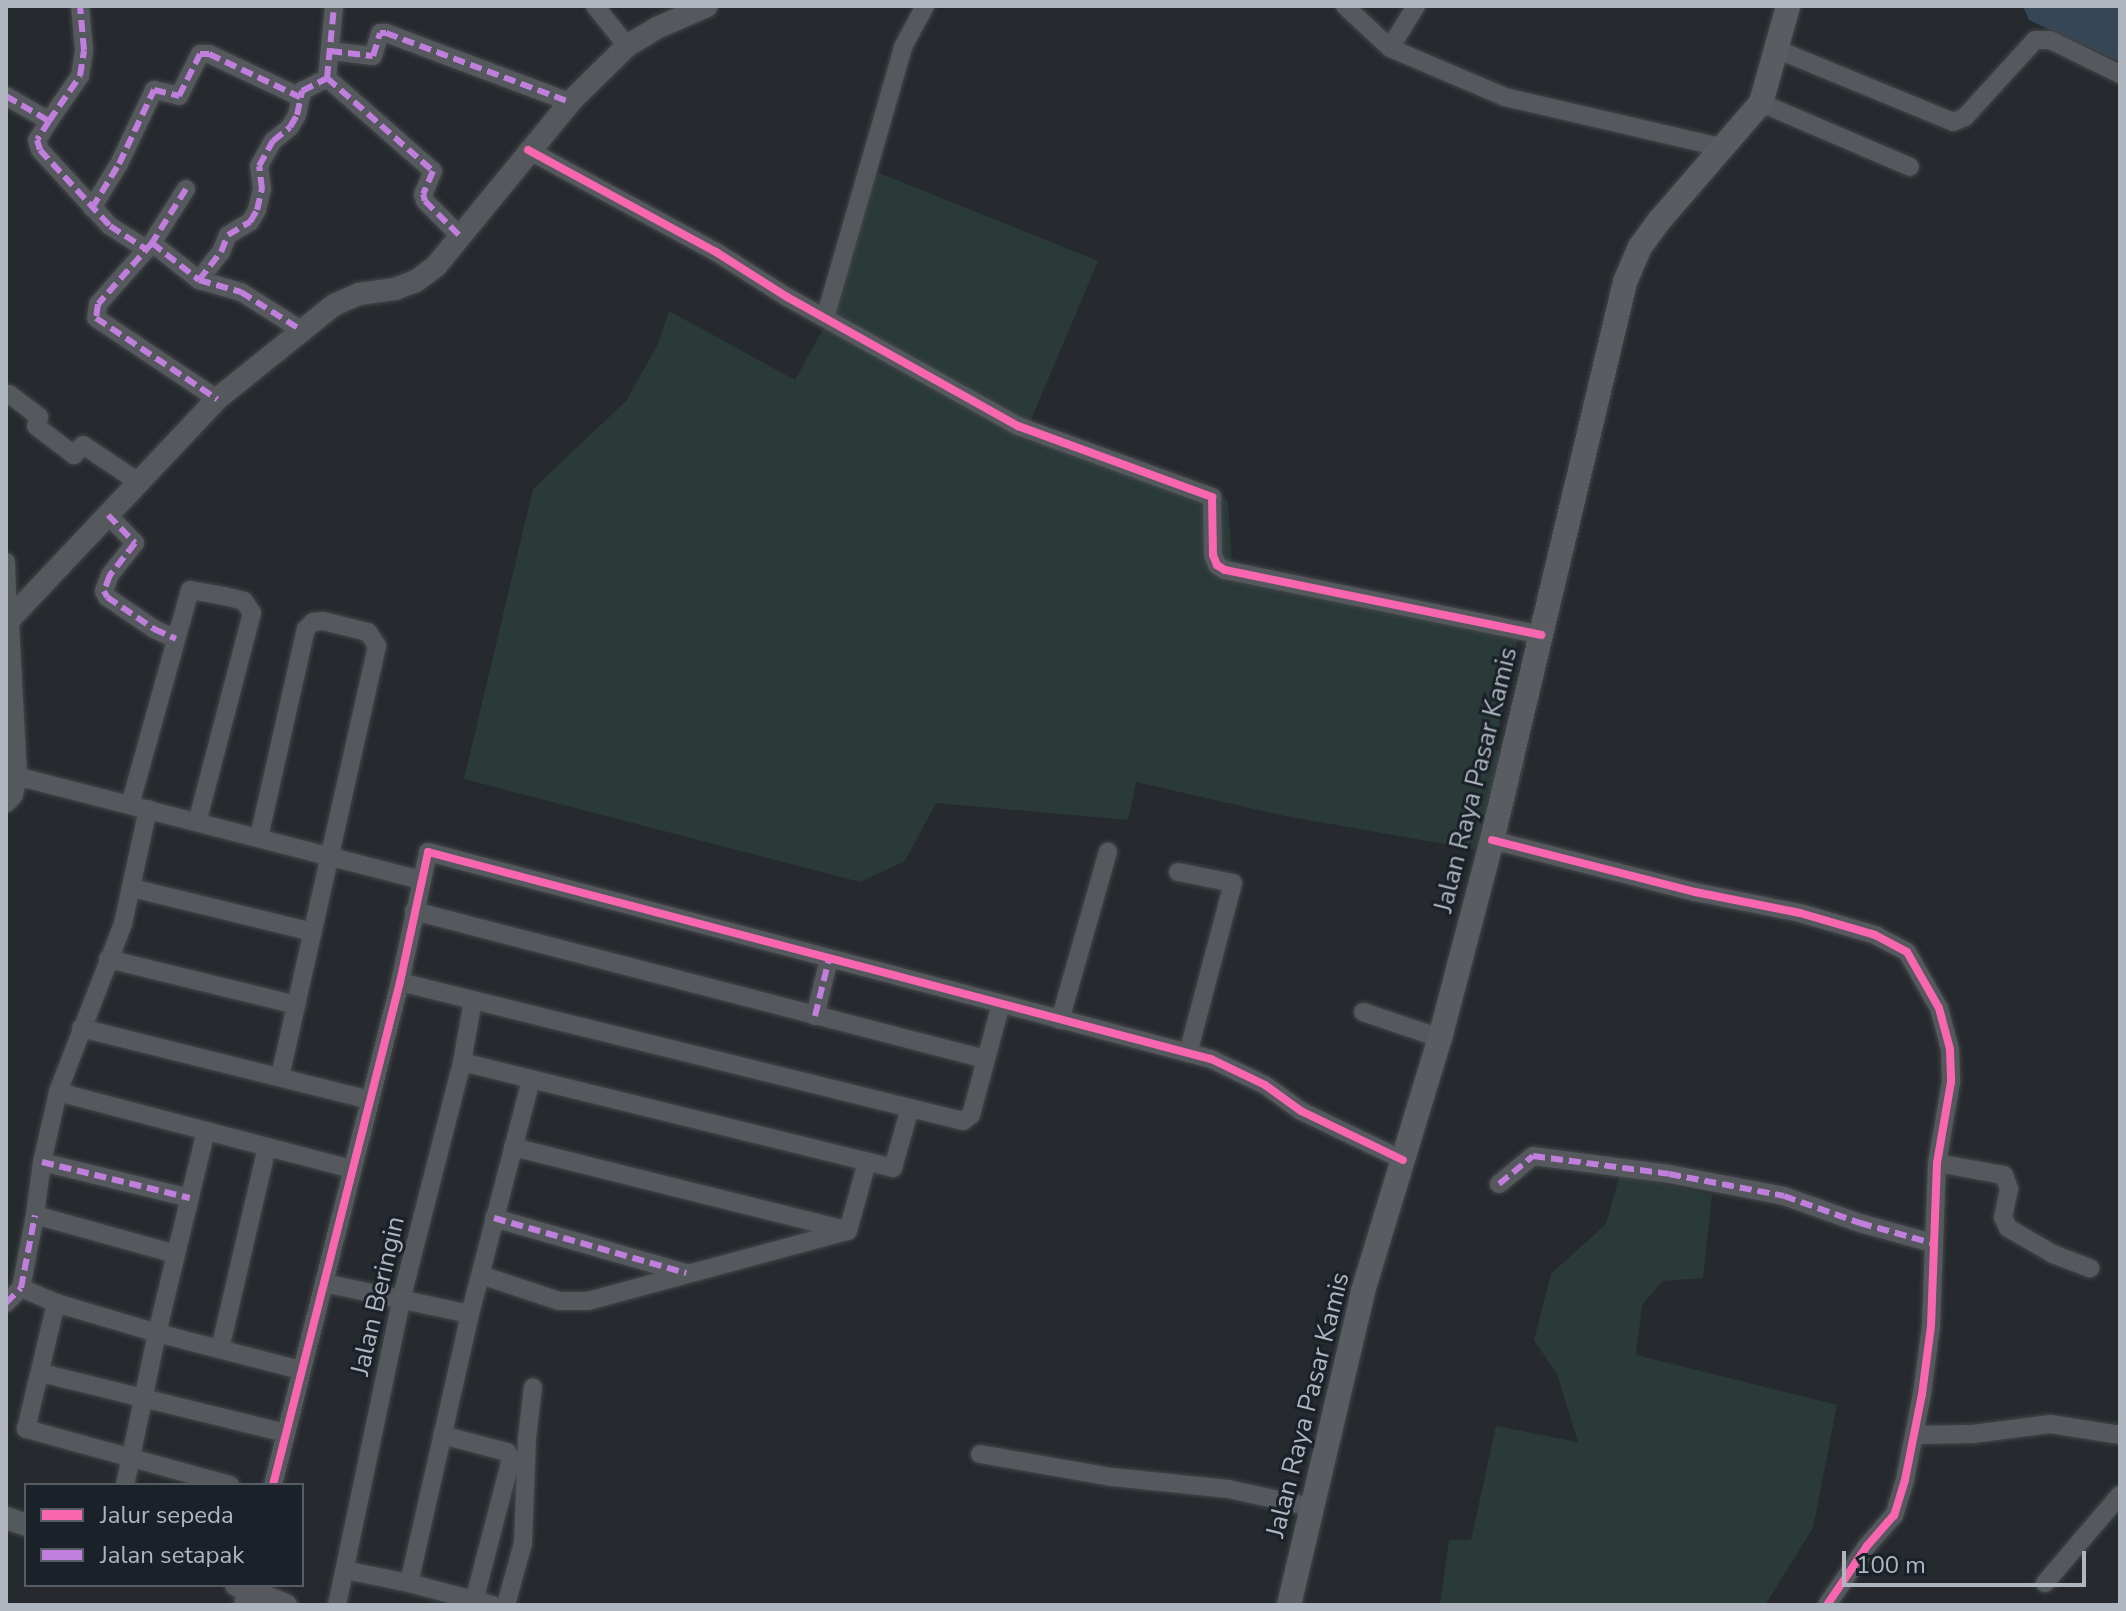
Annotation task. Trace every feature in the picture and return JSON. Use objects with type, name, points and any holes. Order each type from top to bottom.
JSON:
[{"type":"main road","name":"Jalan Raya Pasar Kamis","points":[[1289,1605],[1363,1291],[1440,1038],[1492,840],[1625,282],[1640,247],[1653,229],[1761,103],[1788,6]]},
{"type":"street","points":[[80,6],[84,50],[80,76],[39,134],[37,145],[110,226],[149,246],[199,280],[241,292],[301,330]]},
{"type":"street","points":[[327,78],[334,6]]},
{"type":"street","points":[[595,6],[627,46]]},
{"type":"street","points":[[7,609],[140,483],[217,399],[334,305],[359,294],[395,289],[416,281],[436,266],[528,150],[570,102],[627,46],[659,27],[707,6]]},
{"type":"street","points":[[825,318],[903,47],[925,6]]},
{"type":"street","points":[[1345,6],[1390,48],[1505,97],[1724,148]]},
{"type":"street","points":[[1390,48],[1416,6]]},
{"type":"street","points":[[330,51],[373,56],[380,33],[386,33],[570,102]]},
{"type":"street","points":[[1776,49],[1953,122],[1961,120],[2035,40],[2050,40],[2120,74]]},
{"type":"street","points":[[92,208],[119,164],[154,90],[179,96],[200,54],[209,54],[300,97]]},
{"type":"street","points":[[199,280],[221,252],[228,235],[253,219],[261,201],[259,166],[273,141],[290,127],[297,115],[300,97],[308,86],[327,78]]},
{"type":"street","points":[[327,78],[433,171],[423,194],[425,201],[461,237]]},
{"type":"street","points":[[6,96],[49,121]]},
{"type":"street","points":[[1761,103],[1910,167]]},
{"type":"street","points":[[528,150],[716,252],[825,318],[1018,426],[1212,497],[1213,555],[1217,565],[1225,570],[1541,635]]},
{"type":"street","points":[[186,189],[149,246],[98,304],[96,318],[217,399]]},
{"type":"street","points":[[9,394],[39,417],[36,426],[74,455],[83,445],[140,483]]},
{"type":"street","points":[[108,515],[135,543],[110,575],[104,591],[107,597],[154,629],[176,639]]},
{"type":"street","points":[[6,562],[16,776],[12,794],[6,801]]},
{"type":"street","points":[[6,1303],[21,1288],[42,1162],[58,1092],[132,888],[139,807],[176,639],[190,590],[244,601],[251,606],[197,822]]},
{"type":"street","points":[[259,837],[306,629],[317,620],[368,632],[377,646],[280,1077]]},
{"type":"street","points":[[16,776],[421,880]]},
{"type":"street","points":[[1492,840],[1695,892],[1800,913],[1875,935],[1907,952],[1939,1008],[1950,1049],[1951,1082],[1937,1163],[1931,1326],[1914,1435],[1894,1515],[1867,1546],[1827,1605]]},
{"type":"street","points":[[274,1483],[400,982],[428,852],[1188,1053],[1245,1073],[1301,1111],[1403,1160]]},
{"type":"street","points":[[1060,1020],[1108,852]]},
{"type":"street","points":[[1178,872],[1233,883],[1188,1053]]},
{"type":"street","points":[[132,888],[313,932]]},
{"type":"street","points":[[414,911],[985,1059]]},
{"type":"street","points":[[108,959],[296,1005]]},
{"type":"street","points":[[815,1016],[829,959]]},
{"type":"street","points":[[400,982],[963,1121],[969,1119],[1001,1004]]},
{"type":"street","name":"Jalan Beringin","points":[[337,1605],[401,1300],[462,1062],[473,1000]]},
{"type":"street","points":[[1363,1012],[1440,1038]]},
{"type":"street","points":[[81,1028],[370,1100]]},
{"type":"street","points":[[462,1062],[893,1168],[910,1108]]},
{"type":"street","points":[[409,1583],[470,1314],[531,1079]]},
{"type":"street","points":[[58,1092],[352,1169]]},
{"type":"street","points":[[125,1483],[157,1333],[206,1131]]},
{"type":"street","points":[[220,1349],[267,1147]]},
{"type":"street","points":[[513,1147],[848,1231]]},
{"type":"street","points":[[1499,1184],[1533,1156],[1669,1174],[1784,1196],[1860,1223],[1932,1243]]},
{"type":"street","points":[[42,1162],[190,1198]]},
{"type":"street","points":[[848,1231],[867,1162]]},
{"type":"street","points":[[1937,1163],[2004,1175],[2009,1189],[2003,1217],[2008,1228],[2053,1254],[2090,1268]]},
{"type":"street","points":[[35,1215],[176,1254]]},
{"type":"street","points":[[494,1218],[686,1273]]},
{"type":"street","points":[[481,1275],[575,1303],[848,1231]]},
{"type":"street","points":[[324,1283],[470,1314]]},
{"type":"street","points":[[21,1288],[56,1303],[157,1333],[300,1370]]},
{"type":"street","points":[[56,1303],[26,1429],[223,1483]]},
{"type":"street","points":[[41,1373],[286,1433]]},
{"type":"street","points":[[506,1605],[523,1543],[527,1438],[533,1387]]},
{"type":"street","points":[[1914,1435],[2014,1431],[2050,1424],[2120,1435]]},
{"type":"street","points":[[345,1570],[483,1603],[511,1459],[507,1452],[442,1435]]},
{"type":"street","points":[[980,1454],[1112,1477],[1228,1489],[1311,1507]]},
{"type":"street","points":[[2045,1583],[2120,1495]]},
{"type":"street","points":[[243,1591],[286,1605]]},
{"type":"shaded area","points":[[867,168],[1098,261],[1028,427],[1228,500],[1232,562],[1520,627],[1494,749],[1526,761],[1502,854],[1285,816],[1136,782],[1128,820],[936,803],[905,861],[860,882],[464,779],[533,489],[626,401],[657,346],[669,311],[795,380],[831,315]]},
{"type":"shaded area","points":[[1620,1174],[1712,1195],[1703,1278],[1663,1281],[1642,1305],[1636,1355],[1837,1405],[1813,1528],[1765,1605],[1440,1605],[1449,1540],[1471,1540],[1496,1426],[1578,1442],[1557,1374],[1534,1340],[1551,1274],[1606,1224]]},
{"type":"water","points":[[2023,6],[2120,6],[2120,62],[2029,20]]},
{"type":"marked path","points":[[6,96],[49,121],[80,76],[84,50],[80,6]]},
{"type":"marked path","points":[[199,280],[221,252],[228,235],[250,222],[257,210],[262,189],[259,166],[273,141],[290,127],[297,115],[302,91],[327,78],[334,6]]},
{"type":"marked path","points":[[330,51],[373,56],[380,33],[386,33],[570,102]]},
{"type":"marked path","points":[[92,208],[119,164],[154,90],[179,96],[200,54],[209,54],[300,97]]},
{"type":"marked path","points":[[327,78],[433,171],[423,194],[425,201],[461,237]]},
{"type":"marked path","points":[[49,121],[37,140],[40,150],[110,226],[146,249]]},
{"type":"marked path","points":[[186,189],[152,243],[98,304],[96,318],[217,399]]},
{"type":"marked path","points":[[152,243],[199,280],[241,292],[301,330]]},
{"type":"marked path","points":[[108,515],[135,543],[110,575],[104,591],[107,597],[154,629],[176,639]]},
{"type":"marked path","points":[[815,1016],[829,959]]},
{"type":"marked path","points":[[1499,1184],[1533,1156],[1669,1174],[1784,1196],[1860,1223],[1932,1243]]},
{"type":"marked path","points":[[42,1162],[190,1198]]},
{"type":"marked path","points":[[6,1303],[21,1288],[35,1215]]},
{"type":"marked path","points":[[494,1218],[686,1273]]},
{"type":"cycle path","points":[[528,150],[716,252],[787,297],[1018,426],[1212,497],[1213,555],[1217,565],[1225,570],[1541,635]]},
{"type":"cycle path","points":[[1492,840],[1695,892],[1800,913],[1875,935],[1907,952],[1939,1008],[1950,1049],[1951,1082],[1937,1163],[1931,1326],[1922,1394],[1905,1480],[1894,1515],[1867,1546],[1827,1605]]},
{"type":"cycle path","points":[[274,1483],[400,982],[428,852],[1211,1059],[1265,1085],[1301,1111],[1403,1160]]}]
